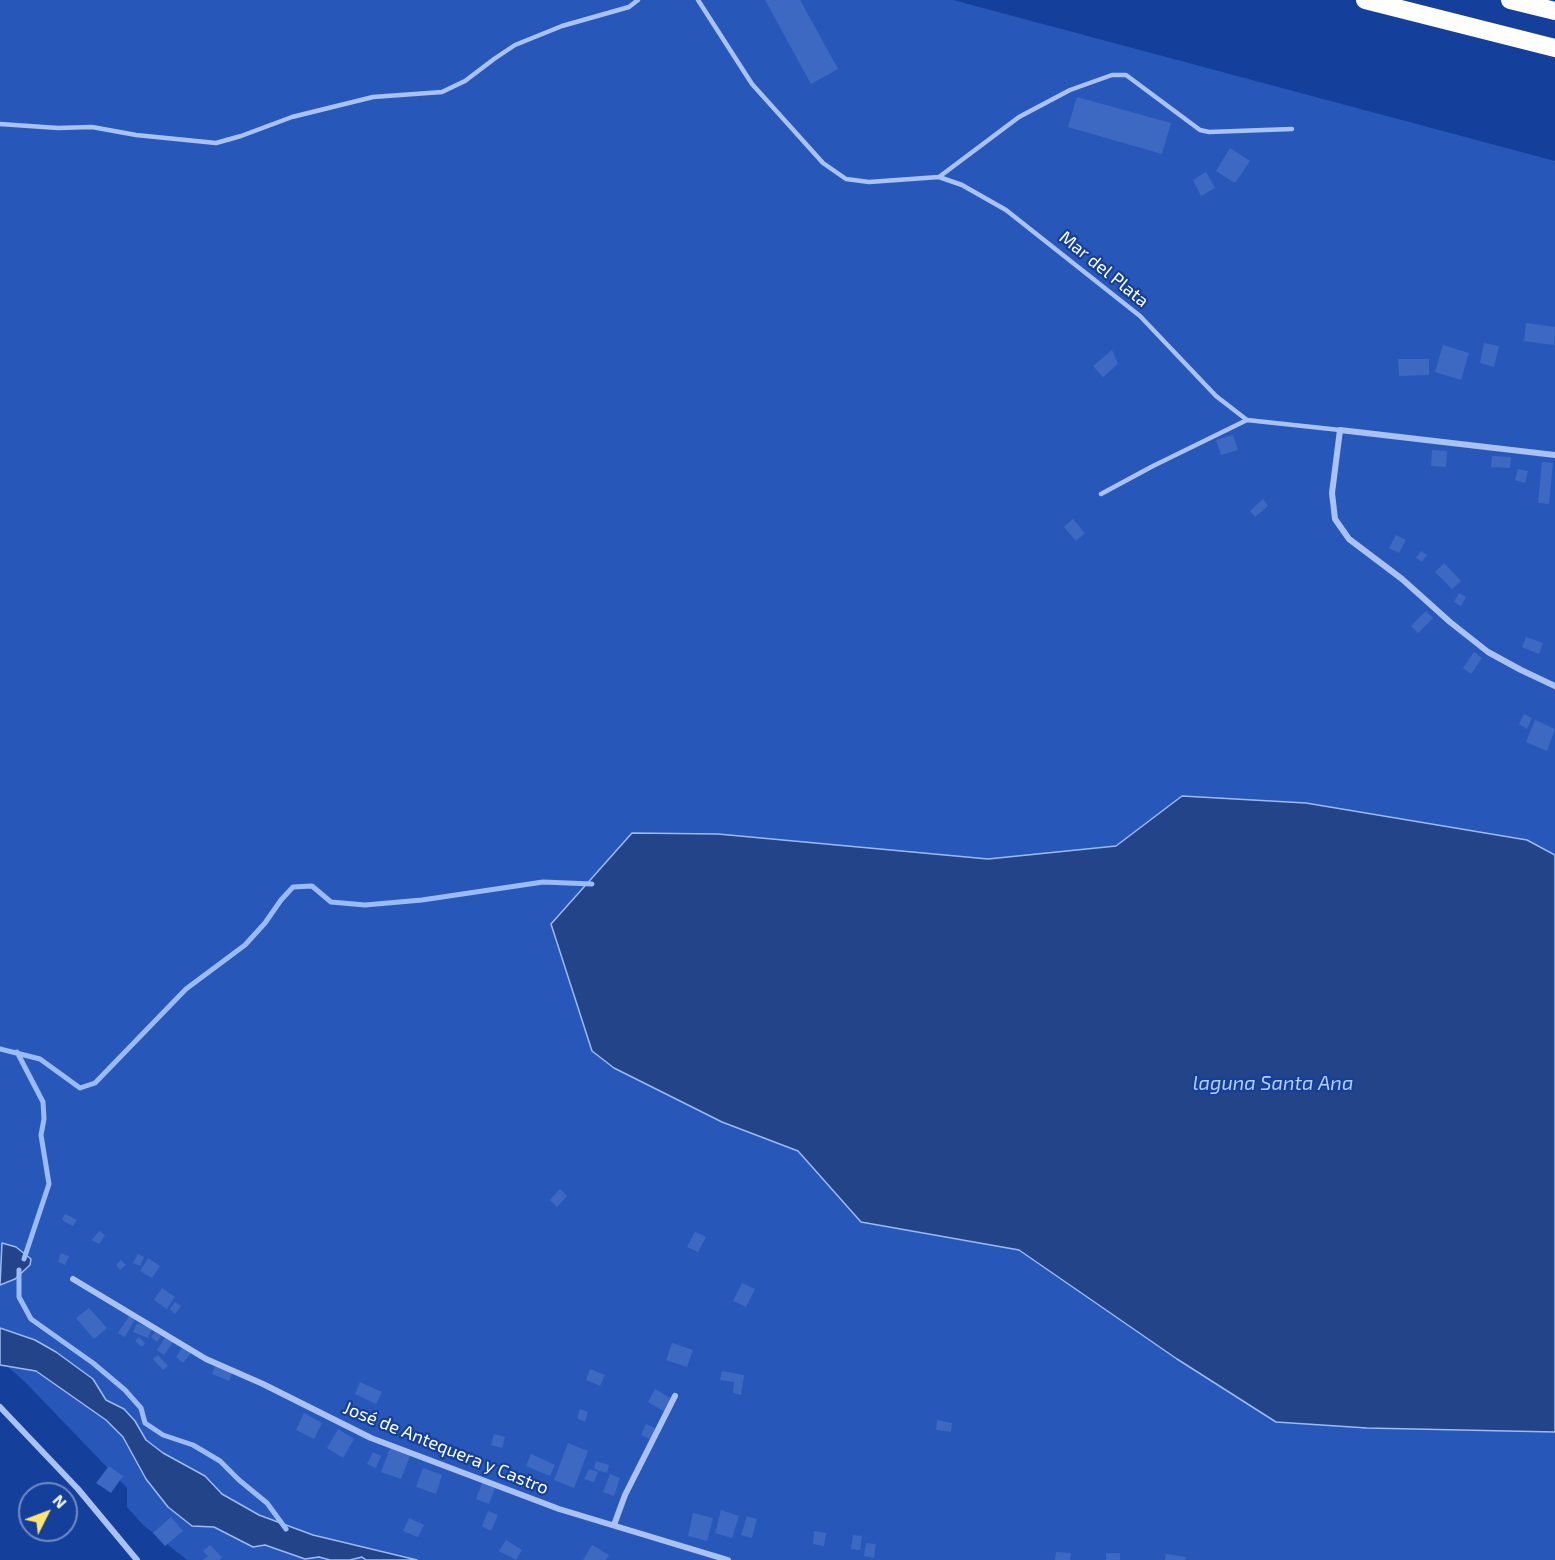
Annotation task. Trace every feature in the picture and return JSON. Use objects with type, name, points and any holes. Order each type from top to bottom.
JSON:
[{"type":"highway","points":[[1365,0],[1555,48]]},
{"type":"highway","points":[[1510,0],[1555,11]]},
{"type":"street","points":[[1555,455],[1340,430],[1332,493],[1335,519],[1350,539],[1402,579],[1488,652],[1555,686]]},
{"type":"street","name":"José de Antequera y Castro","points":[[73,1279],[206,1359],[263,1384],[370,1438],[559,1509],[728,1560]]},
{"type":"street","points":[[614,1525],[625,1495],[675,1396]]},
{"type":"street","points":[[0,1407],[78,1489],[137,1560]]},
{"type":"lane","points":[[0,124],[92,127],[136,135],[216,143],[291,117],[373,97],[442,92],[465,81],[515,45],[562,26],[628,7],[638,0]]},
{"type":"lane","name":"Mar del Plata","points":[[698,0],[752,84],[823,163],[846,179],[869,182],[939,177],[962,184],[1015,217],[1140,316],[1216,396],[1247,420]]},
{"type":"lane","points":[[939,177],[1019,117],[1070,90],[1112,75],[1126,75],[1200,130],[1209,132],[1292,129]]},
{"type":"lane","points":[[1101,494],[1247,420],[1340,430]]},
{"type":"shaded area","points":[[0,0],[953,0],[1555,161],[1555,1560],[187,1560],[143,1525],[127,1507],[127,1488],[25,1382],[0,1360]]},
{"type":"water","name":"laguna Santa Ana","points":[[1182,796],[1306,803],[1527,840],[1555,855],[1555,1432],[1367,1428],[1276,1422],[1177,1359],[1019,1250],[861,1222],[798,1151],[722,1122],[614,1068],[592,1051],[551,924],[632,833],[718,834],[988,859],[1116,846]]},
{"type":"water","points":[[2,1243],[16,1247],[31,1259],[30,1265],[15,1279],[0,1285]]},
{"type":"water","points":[[0,1328],[35,1340],[56,1352],[93,1379],[106,1400],[124,1409],[135,1421],[146,1440],[163,1453],[205,1476],[222,1494],[259,1515],[313,1535],[417,1560],[366,1560],[362,1557],[350,1560],[330,1560],[319,1557],[305,1559],[265,1545],[253,1547],[214,1527],[192,1526],[168,1507],[146,1479],[123,1437],[106,1420],[36,1371],[0,1365]]},
{"type":"building","points":[[765,0],[800,0],[838,69],[811,84]]},
{"type":"building","points":[[1077,97],[1171,123],[1162,154],[1068,127]]},
{"type":"building","points":[[1230,148],[1250,161],[1235,183],[1216,171]]},
{"type":"building","points":[[1206,172],[1215,188],[1201,196],[1193,180]]},
{"type":"building","points":[[1526,323],[1555,327],[1554,345],[1524,341]]},
{"type":"building","points":[[1484,343],[1499,346],[1494,367],[1480,363]]},
{"type":"building","points":[[1443,345],[1469,353],[1461,380],[1435,372]]},
{"type":"building","points":[[1112,350],[1118,364],[1103,377],[1093,366]]},
{"type":"building","points":[[1398,359],[1429,359],[1429,375],[1399,376]]},
{"type":"building","points":[[1233,435],[1238,450],[1221,455],[1216,440]]},
{"type":"building","points":[[1432,450],[1447,451],[1446,467],[1431,466]]},
{"type":"building","points":[[1492,456],[1511,457],[1510,468],[1491,467]]},
{"type":"building","points":[[1542,462],[1553,463],[1549,504],[1538,503]]},
{"type":"building","points":[[1518,469],[1528,471],[1525,483],[1515,480]]},
{"type":"building","points":[[1263,499],[1268,506],[1255,517],[1250,511]]},
{"type":"building","points":[[1073,519],[1085,533],[1076,541],[1064,527]]},
{"type":"building","points":[[1396,535],[1406,540],[1399,553],[1389,548]]},
{"type":"building","points":[[1421,551],[1427,555],[1422,562],[1416,558]]},
{"type":"building","points":[[1444,563],[1461,581],[1452,589],[1435,572]]},
{"type":"building","points":[[1459,593],[1466,597],[1461,606],[1454,602]]},
{"type":"building","points":[[1426,611],[1433,618],[1418,633],[1411,626]]},
{"type":"building","points":[[1526,637],[1543,643],[1539,654],[1522,647]]},
{"type":"building","points":[[1474,652],[1482,658],[1471,674],[1463,668]]},
{"type":"building","points":[[1524,714],[1532,718],[1527,729],[1519,724]]},
{"type":"building","points":[[1535,720],[1555,729],[1547,751],[1526,742]]},
{"type":"building","points":[[560,1189],[567,1196],[557,1207],[550,1200]]},
{"type":"building","points":[[65,1214],[77,1220],[73,1226],[62,1220]]},
{"type":"building","points":[[99,1231],[105,1235],[99,1244],[92,1240]]},
{"type":"building","points":[[695,1232],[706,1237],[698,1252],[687,1247]]},
{"type":"building","points":[[61,1253],[69,1256],[65,1265],[58,1262]]},
{"type":"building","points":[[138,1254],[144,1257],[140,1266],[133,1263]]},
{"type":"building","points":[[148,1258],[160,1266],[152,1278],[140,1271]]},
{"type":"building","points":[[121,1260],[126,1265],[120,1270],[116,1265]]},
{"type":"building","points":[[742,1283],[755,1289],[746,1307],[733,1301]]},
{"type":"building","points":[[162,1288],[175,1297],[167,1309],[154,1300]]},
{"type":"building","points":[[175,1302],[181,1306],[175,1314],[170,1309]]},
{"type":"building","points":[[89,1308],[107,1328],[94,1339],[76,1318]]},
{"type":"building","points":[[129,1316],[135,1319],[125,1337],[118,1333]]},
{"type":"building","points":[[137,1323],[152,1329],[148,1338],[133,1332]]},
{"type":"building","points":[[155,1332],[161,1336],[157,1342],[151,1337]]},
{"type":"building","points":[[166,1336],[174,1341],[164,1355],[157,1350]]},
{"type":"building","points":[[139,1337],[145,1343],[142,1347],[135,1341]]},
{"type":"building","points":[[672,1343],[693,1350],[687,1367],[666,1360]]},
{"type":"building","points":[[183,1347],[191,1353],[183,1363],[176,1357]]},
{"type":"building","points":[[158,1355],[168,1366],[163,1370],[153,1359]]},
{"type":"building","points":[[216,1364],[233,1371],[229,1381],[212,1374]]},
{"type":"building","points":[[590,1369],[605,1375],[600,1386],[586,1380]]},
{"type":"building","points":[[722,1371],[744,1375],[741,1395],[733,1393],[734,1382],[720,1380]]},
{"type":"building","points":[[360,1382],[382,1392],[376,1404],[355,1394]]},
{"type":"building","points":[[655,1389],[672,1399],[665,1412],[648,1402]]},
{"type":"building","points":[[580,1409],[588,1412],[585,1422],[577,1418]]},
{"type":"building","points":[[304,1413],[322,1423],[314,1439],[296,1430]]},
{"type":"building","points":[[937,1420],[952,1423],[951,1432],[936,1430]]},
{"type":"building","points":[[646,1424],[655,1428],[650,1439],[641,1435]]},
{"type":"building","points":[[338,1429],[354,1439],[343,1458],[327,1448]]},
{"type":"building","points":[[494,1434],[505,1437],[502,1448],[491,1445]]},
{"type":"building","points":[[568,1443],[588,1451],[574,1488],[554,1480]]},
{"type":"building","points":[[390,1448],[410,1456],[401,1479],[381,1472]]},
{"type":"building","points":[[373,1452],[381,1456],[376,1468],[367,1464]]},
{"type":"building","points":[[531,1454],[555,1465],[550,1476],[526,1466]]},
{"type":"building","points":[[596,1461],[609,1465],[607,1473],[594,1469]]},
{"type":"building","points":[[109,1466],[123,1476],[111,1493],[96,1483]]},
{"type":"building","points":[[423,1468],[442,1475],[436,1494],[416,1487]]},
{"type":"building","points":[[589,1469],[598,1472],[594,1482],[584,1479]]},
{"type":"building","points":[[610,1474],[620,1478],[614,1496],[603,1492]]},
{"type":"building","points":[[482,1483],[495,1488],[489,1504],[476,1499]]},
{"type":"building","points":[[721,1510],[739,1516],[732,1538],[715,1533]]},
{"type":"building","points":[[488,1511],[498,1515],[491,1531],[482,1526]]},
{"type":"building","points":[[693,1513],[713,1518],[707,1541],[688,1536]]},
{"type":"building","points":[[747,1516],[757,1519],[752,1538],[741,1535]]},
{"type":"building","points":[[171,1517],[183,1531],[165,1546],[153,1533]]},
{"type":"building","points":[[409,1518],[424,1525],[418,1537],[403,1531]]},
{"type":"building","points":[[814,1531],[826,1533],[824,1546],[813,1544]]},
{"type":"building","points":[[853,1535],[862,1536],[860,1550],[851,1549]]},
{"type":"building","points":[[506,1540],[522,1550],[516,1560],[499,1551]]},
{"type":"building","points":[[866,1543],[876,1544],[874,1558],[864,1556]]},
{"type":"building","points":[[210,1545],[222,1557],[219,1560],[203,1560],[208,1556],[203,1551]]},
{"type":"building","points":[[592,1545],[609,1555],[606,1560],[583,1560]]},
{"type":"building","points":[[1056,1552],[1071,1553],[1070,1560],[1055,1560]]},
{"type":"building","points":[[1106,1553],[1120,1553],[1120,1560],[1106,1560]]},
{"type":"building","points":[[1166,1554],[1186,1557],[1185,1560],[1165,1560]]},
{"type":"waterway","points":[[0,1049],[40,1059],[80,1088],[95,1083],[186,989],[245,945],[293,887],[312,886],[331,902],[365,905],[422,900],[543,882],[592,884]]},
{"type":"waterway","points":[[17,1052],[43,1102],[44,1119],[41,1135],[49,1184],[24,1259]]},
{"type":"waterway","points":[[19,1270],[19,1297],[31,1319],[93,1363],[125,1390],[141,1408],[145,1423],[163,1435],[193,1445],[220,1461],[267,1503],[286,1529]]}]
